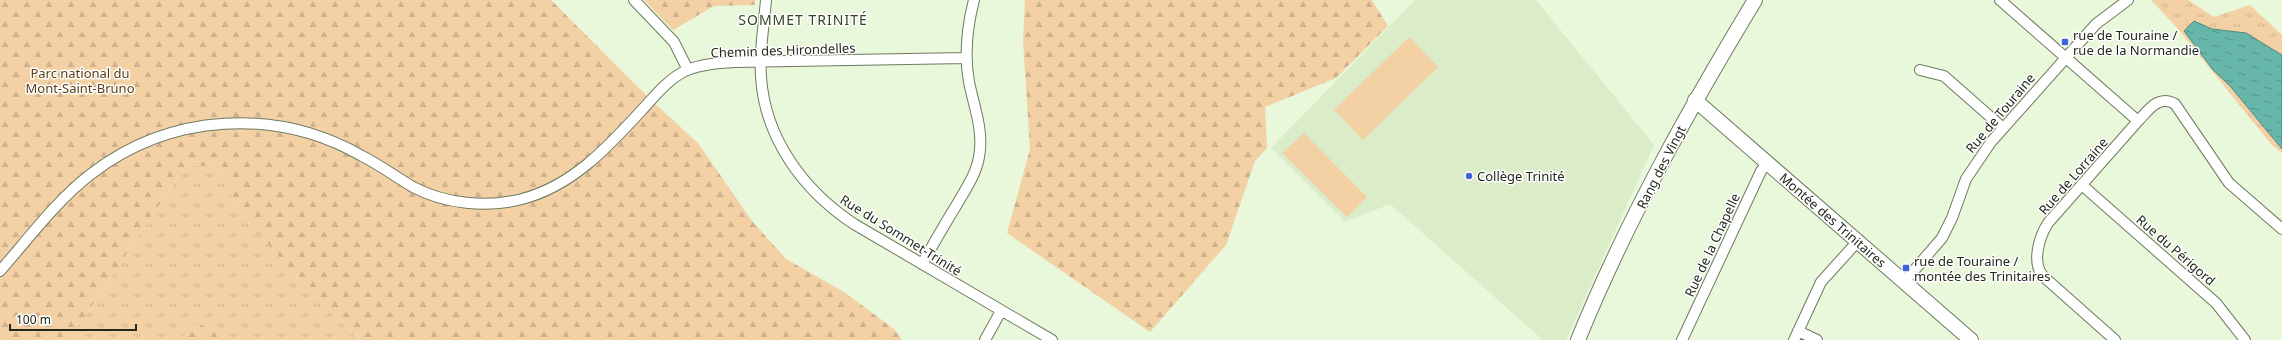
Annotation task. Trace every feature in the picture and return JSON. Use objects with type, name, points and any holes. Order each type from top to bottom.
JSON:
[{"type":"street","points":[[634,0],[674,42],[688,70]]},
{"type":"street","name":"Rue du Sommet-Trinité","points":[[766,0],[762,62],[763,90],[770,118],[786,154],[800,177],[844,218],[1052,340]]},
{"type":"street","points":[[922,264],[974,175],[979,157],[981,138],[979,122],[969,82],[966,58],[968,27],[974,0]]},
{"type":"street","name":"Rang des Vingt","points":[[1578,340],[1618,252],[1695,100],[1755,0]]},
{"type":"street","points":[[2000,0],[2138,122]]},
{"type":"street","name":"Rue de Touraine","points":[[1904,282],[1942,238],[1952,218],[1969,173],[2003,128],[2096,24],[2128,0]]},
{"type":"street","name":"Chemin des Hirondelles","points":[[0,271],[65,198],[91,174],[131,150],[176,132],[210,125],[231,123],[280,126],[314,135],[341,145],[415,188],[437,197],[461,202],[504,202],[538,194],[573,176],[605,149],[666,85],[688,70],[723,63],[966,58]]},
{"type":"street","points":[[1920,70],[1944,76],[2003,128]]},
{"type":"street","name":"Montée des Trinitaires","points":[[1695,100],[1971,340]]},
{"type":"street","name":"Rue de Lorraine","points":[[2115,340],[2044,277],[2037,266],[2037,256],[2046,226],[2156,103],[2167,101],[2174,104],[2230,183],[2282,229]]},
{"type":"street","name":"Rue de la Chapelle","points":[[1682,340],[1751,192],[1768,162]]},
{"type":"street","name":"Rue du Périgord","points":[[2083,186],[2216,303],[2245,340]]},
{"type":"street","points":[[1817,340],[1796,336],[1821,282],[1858,241]]},
{"type":"street","points":[[985,340],[1001,310]]},
{"type":"shaded area","name":"Collège Trinité","points":[[1415,0],[1536,0],[1654,145],[1566,340],[1543,340],[1390,204],[1345,222],[1271,148]]},
{"type":"green space","name":"Parc national du Mont-Saint-Bruno","points":[[0,0],[551,0],[652,101],[698,143],[752,221],[786,259],[844,292],[894,329],[902,340],[359,340],[284,262],[239,212],[227,181],[215,167],[186,165],[77,328],[73,340],[0,340]]},
{"type":"green space","points":[[644,0],[755,0],[755,5],[714,6],[673,30]]},
{"type":"green space","points":[[1025,0],[1372,0],[1388,26],[1336,78],[1265,107],[1267,148],[1255,161],[1226,245],[1150,332],[1007,233],[1030,149],[1023,41]]},
{"type":"green space","points":[[2151,0],[2188,0],[2214,17],[2250,5],[2282,35],[2282,153],[2271,144],[2178,29]]},
{"type":"green space","points":[[1409,37],[1438,67],[1363,140],[1334,110]]},
{"type":"green space","points":[[1304,133],[1367,197],[1347,217],[1282,153]]},
{"type":"green space","points":[[186,165],[215,167],[227,181],[239,212],[284,262],[359,340],[73,340],[77,328]]},
{"type":"green space","points":[[198,323],[227,340],[182,340],[183,336]]},
{"type":"water","points":[[2194,21],[2212,29],[2246,33],[2282,55],[2282,149],[2230,86],[2213,70],[2184,31]]},
{"type":"place","name":"rue de Touraine / rue de la Normandie","points":[[2065,42]]},
{"type":"place","name":"Collège Trinité","points":[[1469,176]]},
{"type":"place","name":"rue de Touraine / montée des Trinitaires","points":[[1906,268]]},
{"type":"district","name":"SOMMET TRINITÉ","points":[[803,20]]}]
